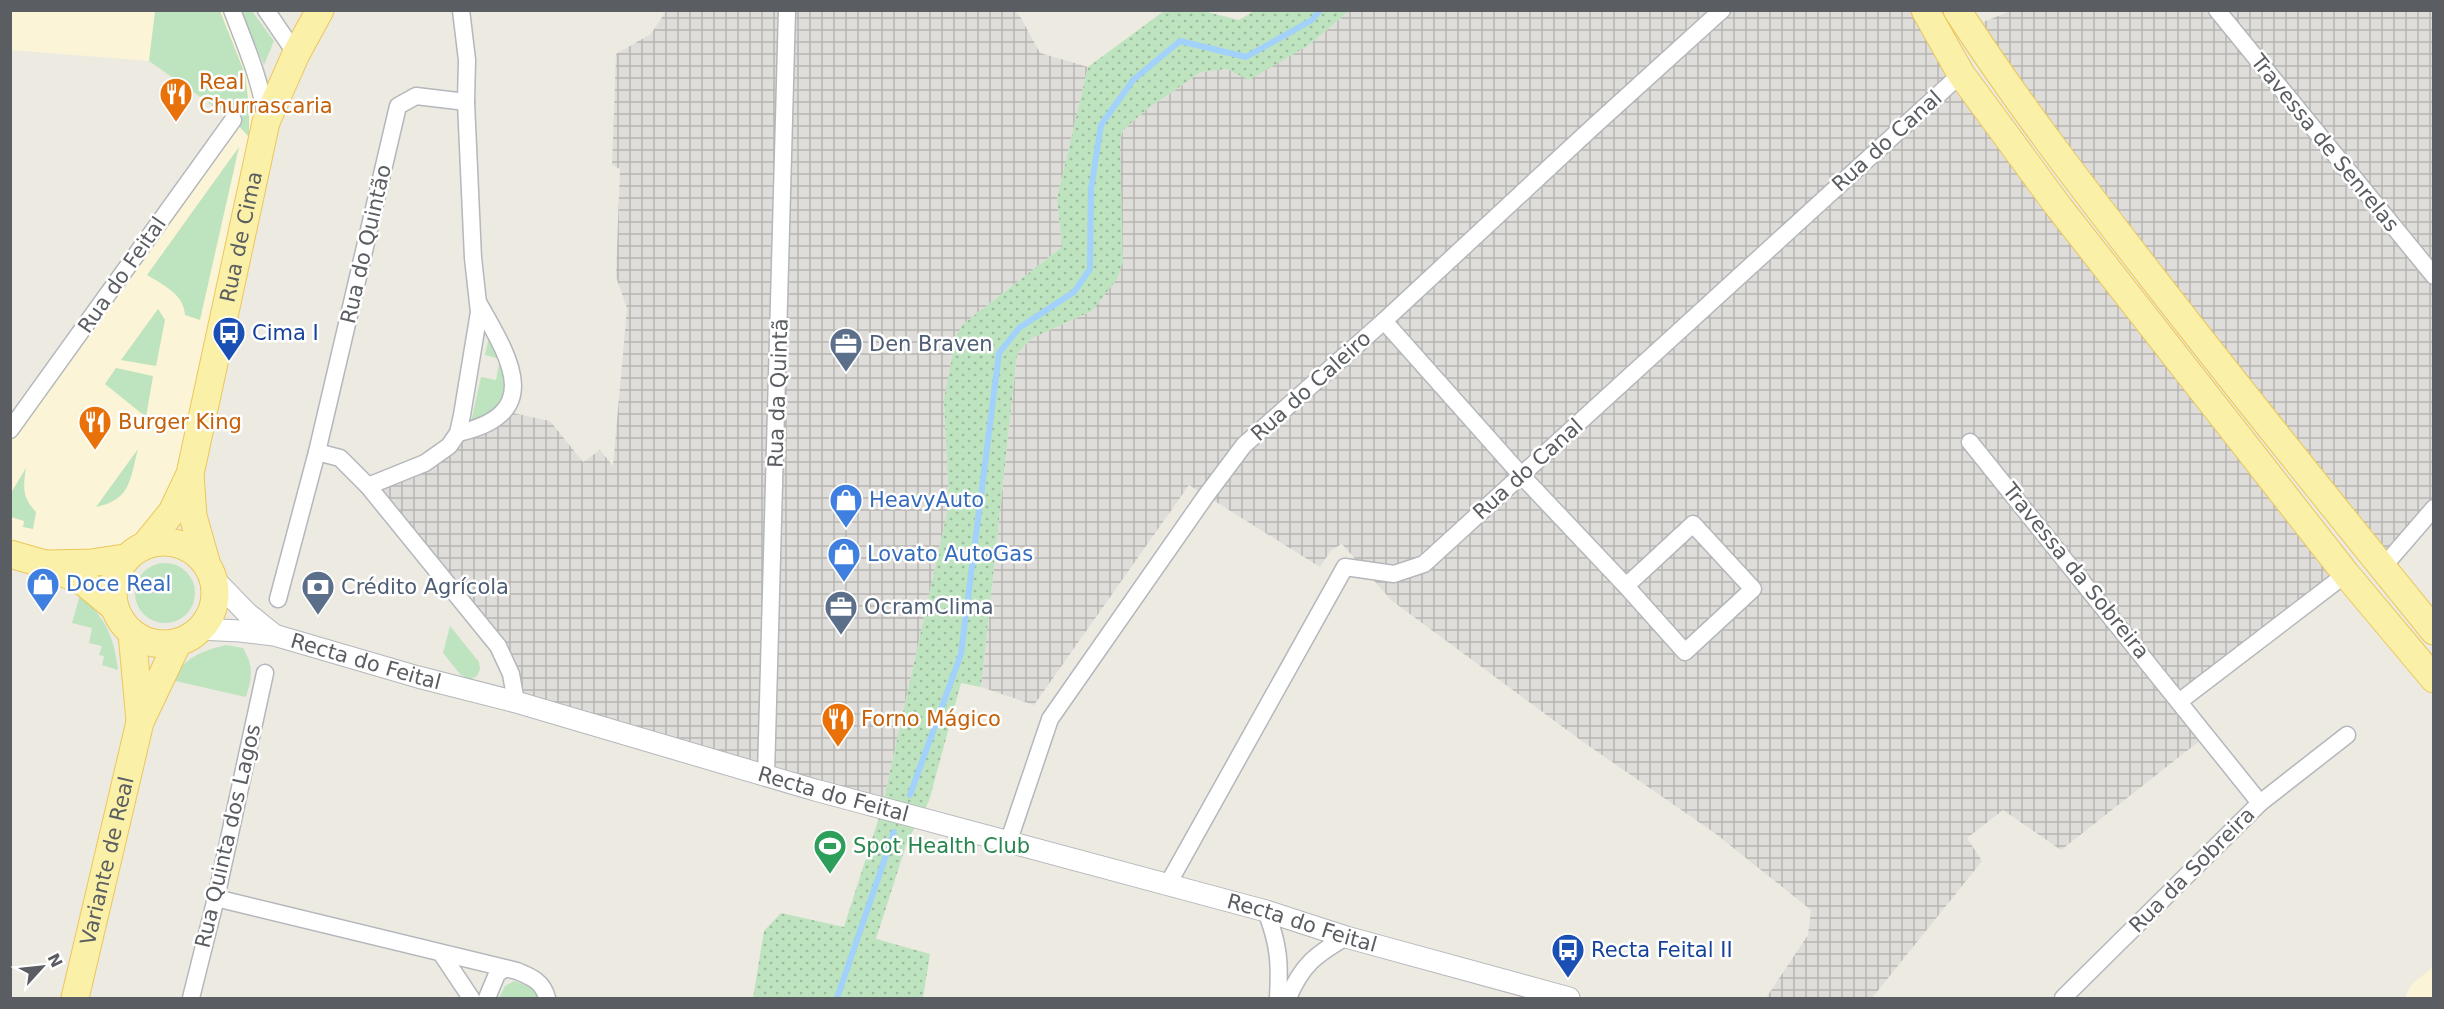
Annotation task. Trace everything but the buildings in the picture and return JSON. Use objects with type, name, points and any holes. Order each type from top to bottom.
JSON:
[{"type":"main road","name":"Rua de Cima","points":[[135,551],[171,512],[190,474],[266,122],[296,54],[320,10]]},
{"type":"main road","points":[[1925,10],[1961,74],[2058,206],[2346,574],[2433,679]]},
{"type":"main road","points":[[1957,10],[1998,74],[2090,198],[2433,631]]},
{"type":"main road","name":"Rua de Cima","points":[[190,474],[193,516],[209,570]]},
{"type":"main road","name":"Recta do Feital","points":[[45,564],[91,563],[135,551],[181,544],[194,550],[209,570]]},
{"type":"main road","points":[[115,608],[114,583],[135,551]]},
{"type":"main road","name":"Recta do Feital","points":[[10,554],[45,564],[85,584],[115,608],[121,622],[132,633],[148,642],[163,644],[189,636]]},
{"type":"main road","points":[[189,636],[208,620],[215,609],[217,595],[209,570]]},
{"type":"main road","name":"Variante de Real","points":[[132,633],[140,722]]},
{"type":"main road","name":"Variante de Real","points":[[75,999],[140,722],[189,636]]},
{"type":"street","points":[[232,10],[262,88],[266,122]]},
{"type":"street","points":[[266,10],[296,54]]},
{"type":"street","points":[[368,486],[425,463],[449,446],[458,433],[479,312],[467,146],[467,60],[461,10]]},
{"type":"street","name":"Rua da Quintã","points":[[766,776],[787,10]]},
{"type":"street","name":"Rua do Caleiro","points":[[1008,843],[1050,720],[1205,497],[1244,445],[1384,321],[1722,10]]},
{"type":"street","name":"Travessa de Senrelas","points":[[2217,10],[2433,276]]},
{"type":"street","name":"Rua do Canal","points":[[1168,884],[1345,567],[1394,574],[1424,564],[1961,74]]},
{"type":"street","name":"Rua do Quintão","points":[[278,599],[317,452],[398,106],[416,96],[466,102]]},
{"type":"street","name":"Rua do Feital","points":[[10,430],[233,120]]},
{"type":"street","points":[[458,433],[479,428],[504,411],[515,387],[512,367],[478,301]]},
{"type":"street","points":[[1384,321],[1521,475],[1626,586],[1684,652],[1753,589],[1693,524],[1626,586]]},
{"type":"street","name":"Travessa da Sobreira","points":[[1970,442],[2180,701]]},
{"type":"street","points":[[317,452],[340,458],[368,486],[498,646],[511,674],[516,702]]},
{"type":"street","points":[[2383,567],[2433,508]]},
{"type":"street","name":"Recta do Feital","points":[[209,570],[243,609],[274,635]]},
{"type":"street","points":[[2180,701],[2346,574]]},
{"type":"street","name":"Recta do Feital","points":[[189,636],[240,630],[274,635],[418,677],[516,702],[766,776],[1008,843],[1168,884],[1346,937],[1569,999]]},
{"type":"street","name":"Rua Quinta dos Lagos","points":[[191,999],[216,898],[265,673]]},
{"type":"street","name":"Rua da Sobreira","points":[[2063,999],[2260,802],[2180,701]]},
{"type":"street","points":[[2260,802],[2348,735]]},
{"type":"street","points":[[216,898],[534,978],[545,990],[547,999]]},
{"type":"street","points":[[1266,912],[1276,940],[1280,972],[1278,999]]},
{"type":"street","points":[[1287,999],[1297,976],[1319,952],[1346,937]]},
{"type":"street","points":[[441,953],[471,999]]},
{"type":"street","points":[[487,999],[497,974],[504,969]]},
{"type":"shaded area","points":[[2013,10],[2433,11],[2433,508],[2383,567],[1968,28]]},
{"type":"shaded area","points":[[10,11],[232,11],[262,88],[190,474],[134,549],[11,554],[11,430],[233,120],[149,61],[11,50]]},
{"type":"shaded area","points":[[666,11],[1015,11],[1040,53],[1088,67],[1057,198],[1062,247],[962,325],[944,399],[949,504],[882,808],[516,702],[511,674],[368,486],[503,411],[550,421],[583,462],[600,450],[613,466],[627,308],[616,277],[620,169],[612,165],[616,54],[651,34]]},
{"type":"shaded area","points":[[1349,11],[1925,11],[2346,574],[2181,701],[2207,735],[2061,850],[2003,810],[1967,838],[1982,861],[1872,998],[1766,998],[1808,935],[1811,910],[1716,834],[1579,739],[1391,600],[1342,544],[1331,550],[1320,567],[1189,485],[1034,705],[981,687],[1017,354],[1032,338],[1092,311],[1123,130],[1146,110],[1201,72],[1227,69],[1309,45]]},
{"type":"shaded area","points":[[2433,967],[2433,998],[2405,998],[2411,985]]},
{"type":"green space","points":[[155,11],[220,11],[245,74],[249,106],[249,137],[233,120],[149,61]]},
{"type":"green space","points":[[240,11],[252,11],[274,41],[264,65]]},
{"type":"green space","points":[[1164,11],[1203,11],[1239,20],[1254,11],[1349,11],[1309,45],[1249,80],[1227,69],[1201,72],[1146,110],[1123,130],[1120,141],[1123,263],[1117,279],[1092,311],[1032,338],[1017,354],[981,687],[961,683],[929,801],[907,842],[876,939],[930,954],[923,998],[753,998],[764,931],[781,913],[844,927],[882,808],[949,504],[944,399],[956,337],[962,325],[1062,247],[1057,198],[1088,67]]},
{"type":"green space","points":[[239,147],[200,320],[185,315],[177,296],[147,275]]},
{"type":"green space","points":[[158,309],[165,320],[156,366],[121,360]]},
{"type":"green space","points":[[489,337],[496,350],[500,359],[485,355]]},
{"type":"green space","points":[[500,360],[505,375],[504,398],[498,408],[487,416],[471,422],[481,377],[496,380]]},
{"type":"green space","points":[[116,368],[153,376],[146,417],[105,384]]},
{"type":"green space","points":[[138,449],[130,479],[123,493],[108,504],[96,507]]},
{"type":"green space","points":[[26,468],[24,481],[26,497],[36,512],[33,529],[23,527],[24,521],[11,517],[11,493]]},
{"type":"green space","points":[[165,563],[177,565],[190,576],[195,593],[193,605],[182,618],[165,623],[153,621],[140,610],[135,593],[137,581],[148,568]]},
{"type":"green space","points":[[80,595],[96,612],[107,629],[114,647],[118,670],[102,665],[104,656],[99,655],[102,646],[89,643],[92,628],[72,623]]},
{"type":"green space","points":[[450,626],[479,662],[480,669],[477,676],[470,680],[460,674],[443,653]]},
{"type":"green space","points":[[226,645],[243,648],[249,661],[251,678],[246,697],[171,680],[188,660]]},
{"type":"green space","points":[[514,981],[526,985],[540,998],[499,998],[505,986]]},
{"type":"waterway","points":[[910,795],[961,654],[999,353],[1019,328],[1074,292],[1090,269],[1091,189],[1101,125],[1133,80],[1180,41],[1246,57],[1312,20],[1320,10]]},
{"type":"waterway","points":[[837,998],[894,832]]},
{"type":"place","name":"Real Churrascaria","points":[[176,123]]},
{"type":"place","name":"Cima I","points":[[229,362]]},
{"type":"place","name":"Den Braven","points":[[846,373]]},
{"type":"place","name":"Burger King","points":[[95,451]]},
{"type":"place","name":"HeavyAuto","points":[[846,529]]},
{"type":"place","name":"Lovato AutoGas","points":[[844,583]]},
{"type":"place","name":"Doce Real","points":[[43,613]]},
{"type":"place","name":"Crédito Agrícola","points":[[318,616]]},
{"type":"place","name":"OcramClima","points":[[841,636]]},
{"type":"place","name":"Forno Mágico","points":[[838,748]]},
{"type":"place","name":"Spot Health Club","points":[[830,875]]},
{"type":"place","name":"Recta Feital II","points":[[1568,979]]}]
